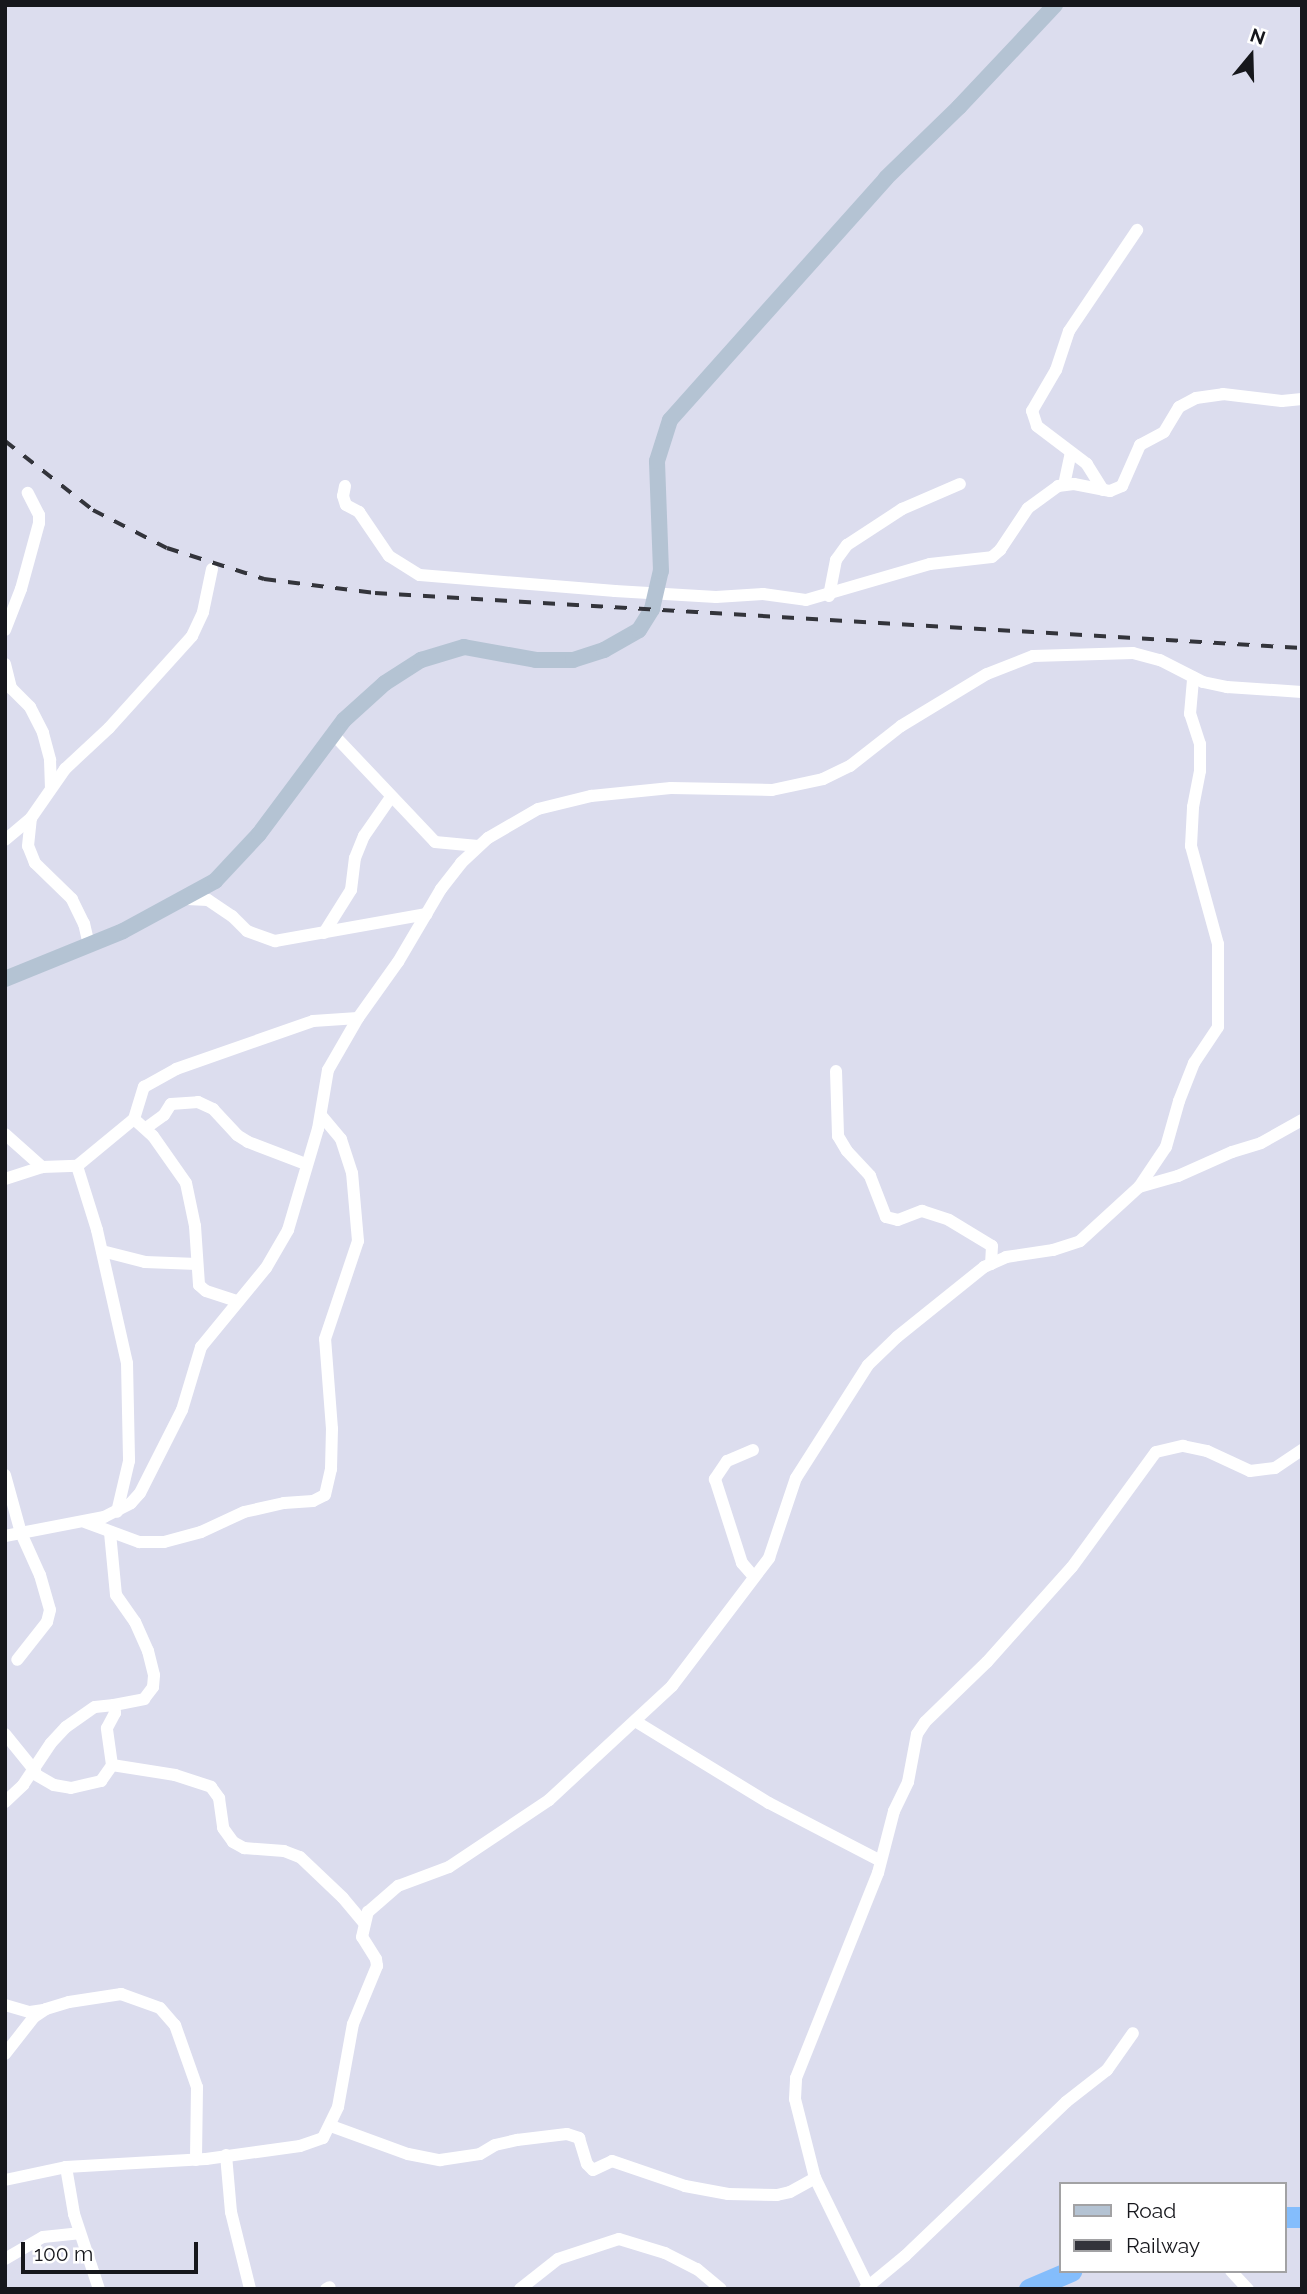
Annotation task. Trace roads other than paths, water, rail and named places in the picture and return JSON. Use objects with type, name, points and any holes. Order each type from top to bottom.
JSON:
[{"type":"highway","points":[[1029,2289],[1066,2273]]},
{"type":"street","points":[[5,979],[89,945],[187,899],[215,881],[239,857],[332,733],[385,683],[421,660],[464,647],[555,661],[573,660],[604,650],[639,630],[652,609],[657,593],[661,558],[657,461],[670,420],[886,178],[959,107],[1055,5]]},
{"type":"street","points":[[1103,489],[1095,473],[1037,426],[1032,411],[1056,370],[1069,331],[1137,230]]},
{"type":"street","points":[[345,486],[343,496],[346,505],[359,512],[389,556],[420,575],[716,597],[763,594],[799,601],[829,596],[930,564],[992,557],[1000,550],[1028,508],[1064,485],[1110,491],[1122,486],[1140,445],[1164,432],[1186,402],[1214,394],[1282,401],[1302,399]]},
{"type":"street","points":[[1064,485],[1071,453]]},
{"type":"street","points":[[829,596],[836,560],[847,545],[902,509],[960,484]]},
{"type":"street","points":[[5,630],[21,589],[39,523],[39,515],[28,493]]},
{"type":"street","points":[[5,840],[31,818],[51,787],[192,636],[205,605],[212,569]]},
{"type":"street","points":[[5,1536],[85,1522],[117,1512],[131,1503],[151,1476],[186,1398],[201,1347],[266,1268],[288,1230],[321,1115],[328,1070],[358,1018],[398,962],[440,889],[478,846],[538,810],[591,796],[671,788],[772,790],[823,779],[850,766],[887,735],[998,667],[1033,656],[1133,653],[1160,660],[1193,677],[1227,687],[1302,692]]},
{"type":"street","points":[[5,664],[11,688],[30,707],[43,733],[50,760],[51,787]]},
{"type":"street","points":[[5,2180],[66,2167],[196,2160],[310,2144],[323,2138],[338,2107],[349,2035],[377,1966],[376,1959],[362,1937],[363,1922],[373,1907],[398,1886],[449,1867],[524,1819],[564,1789],[684,1672],[773,1548],[796,1478],[868,1365],[905,1330],[991,1264],[1006,1257],[1053,1250],[1080,1241],[1139,1187],[1166,1147],[1179,1101],[1195,1063],[1218,1027],[1218,944],[1191,846],[1193,807],[1200,771],[1200,744],[1190,714],[1193,677]]},
{"type":"street","points":[[332,733],[435,842],[478,846]]},
{"type":"street","points":[[324,933],[351,890],[355,858],[364,836],[391,797]]},
{"type":"street","points":[[31,818],[28,846],[35,863],[72,899],[89,945]]},
{"type":"street","points":[[187,899],[208,900],[254,936],[275,940],[427,914]]},
{"type":"street","points":[[5,1179],[42,1167],[78,1166],[134,1118],[144,1087],[176,1069],[230,1053],[304,1023],[330,1018],[358,1018]]},
{"type":"street","points":[[836,1071],[838,1136],[847,1151],[870,1176],[886,1217],[898,1220],[922,1211],[948,1220],[992,1246],[991,1264]]},
{"type":"street","points":[[146,1128],[164,1115],[171,1104],[198,1102],[213,1109],[237,1135],[248,1142],[306,1164]]},
{"type":"street","points":[[85,1522],[139,1542],[164,1542],[201,1532],[244,1512],[284,1503],[313,1501],[325,1495],[331,1469],[332,1429],[325,1339],[358,1241],[352,1173],[341,1139],[321,1115]]},
{"type":"street","points":[[134,1118],[146,1128],[186,1183],[195,1226],[199,1285],[206,1291],[237,1301]]},
{"type":"street","points":[[1139,1187],[1178,1176],[1232,1152],[1261,1143],[1302,1120]]},
{"type":"street","points":[[5,1134],[42,1167]]},
{"type":"street","points":[[78,1166],[102,1251],[129,1377],[129,1461],[117,1512]]},
{"type":"street","points":[[102,1251],[145,1262],[197,1264]]},
{"type":"street","points":[[1133,2033],[1107,2070],[1066,2102],[905,2256],[866,2288],[815,2178],[795,2099],[796,2078],[878,1873],[879,1860],[894,1811],[908,1782],[915,1740],[925,1722],[987,1662],[1072,1567],[1156,1451],[1183,1446],[1207,1451],[1250,1471],[1275,1468],[1302,1450]]},
{"type":"street","points":[[753,1450],[727,1461],[715,1479],[742,1563],[754,1577]]},
{"type":"street","points":[[5,1475],[18,1512],[21,1533],[40,1575],[50,1610],[47,1622],[17,1661]]},
{"type":"street","points":[[5,1802],[34,1772],[51,1742],[66,1727],[95,1707],[144,1699],[152,1691],[154,1675],[137,1627],[116,1595],[110,1533]]},
{"type":"street","points":[[5,1734],[34,1772],[54,1785],[79,1788],[101,1781],[111,1765],[107,1728],[115,1713],[114,1705]]},
{"type":"street","points":[[635,1721],[769,1802],[879,1860]]},
{"type":"street","points":[[111,1765],[175,1774],[211,1787],[219,1798],[223,1828],[233,1842],[244,1847],[285,1851],[300,1857],[314,1868],[363,1922]]},
{"type":"street","points":[[5,2005],[30,2012],[97,1996],[121,1994],[143,1999],[168,2015],[175,2025],[197,2087],[196,2160]]},
{"type":"street","points":[[5,2054],[23,2028],[46,2009]]},
{"type":"street","points":[[331,2126],[408,2154],[440,2160],[471,2157],[495,2145],[517,2140],[567,2134],[579,2138],[587,2164],[593,2170],[612,2161],[685,2186],[728,2194],[777,2195],[790,2192],[815,2178]]},
{"type":"street","points":[[226,2155],[231,2212],[250,2289]]},
{"type":"street","points":[[66,2167],[79,2232],[99,2289]]},
{"type":"street","points":[[5,2259],[43,2237],[79,2232]]},
{"type":"street","points":[[520,2289],[558,2259],[619,2239],[665,2253],[697,2269],[721,2289]]},
{"type":"street","points":[[1233,2273],[1247,2284],[1248,2289]]},
{"type":"railway","points":[[5,441],[93,510],[167,548],[264,579],[375,593],[1302,648]]}]
